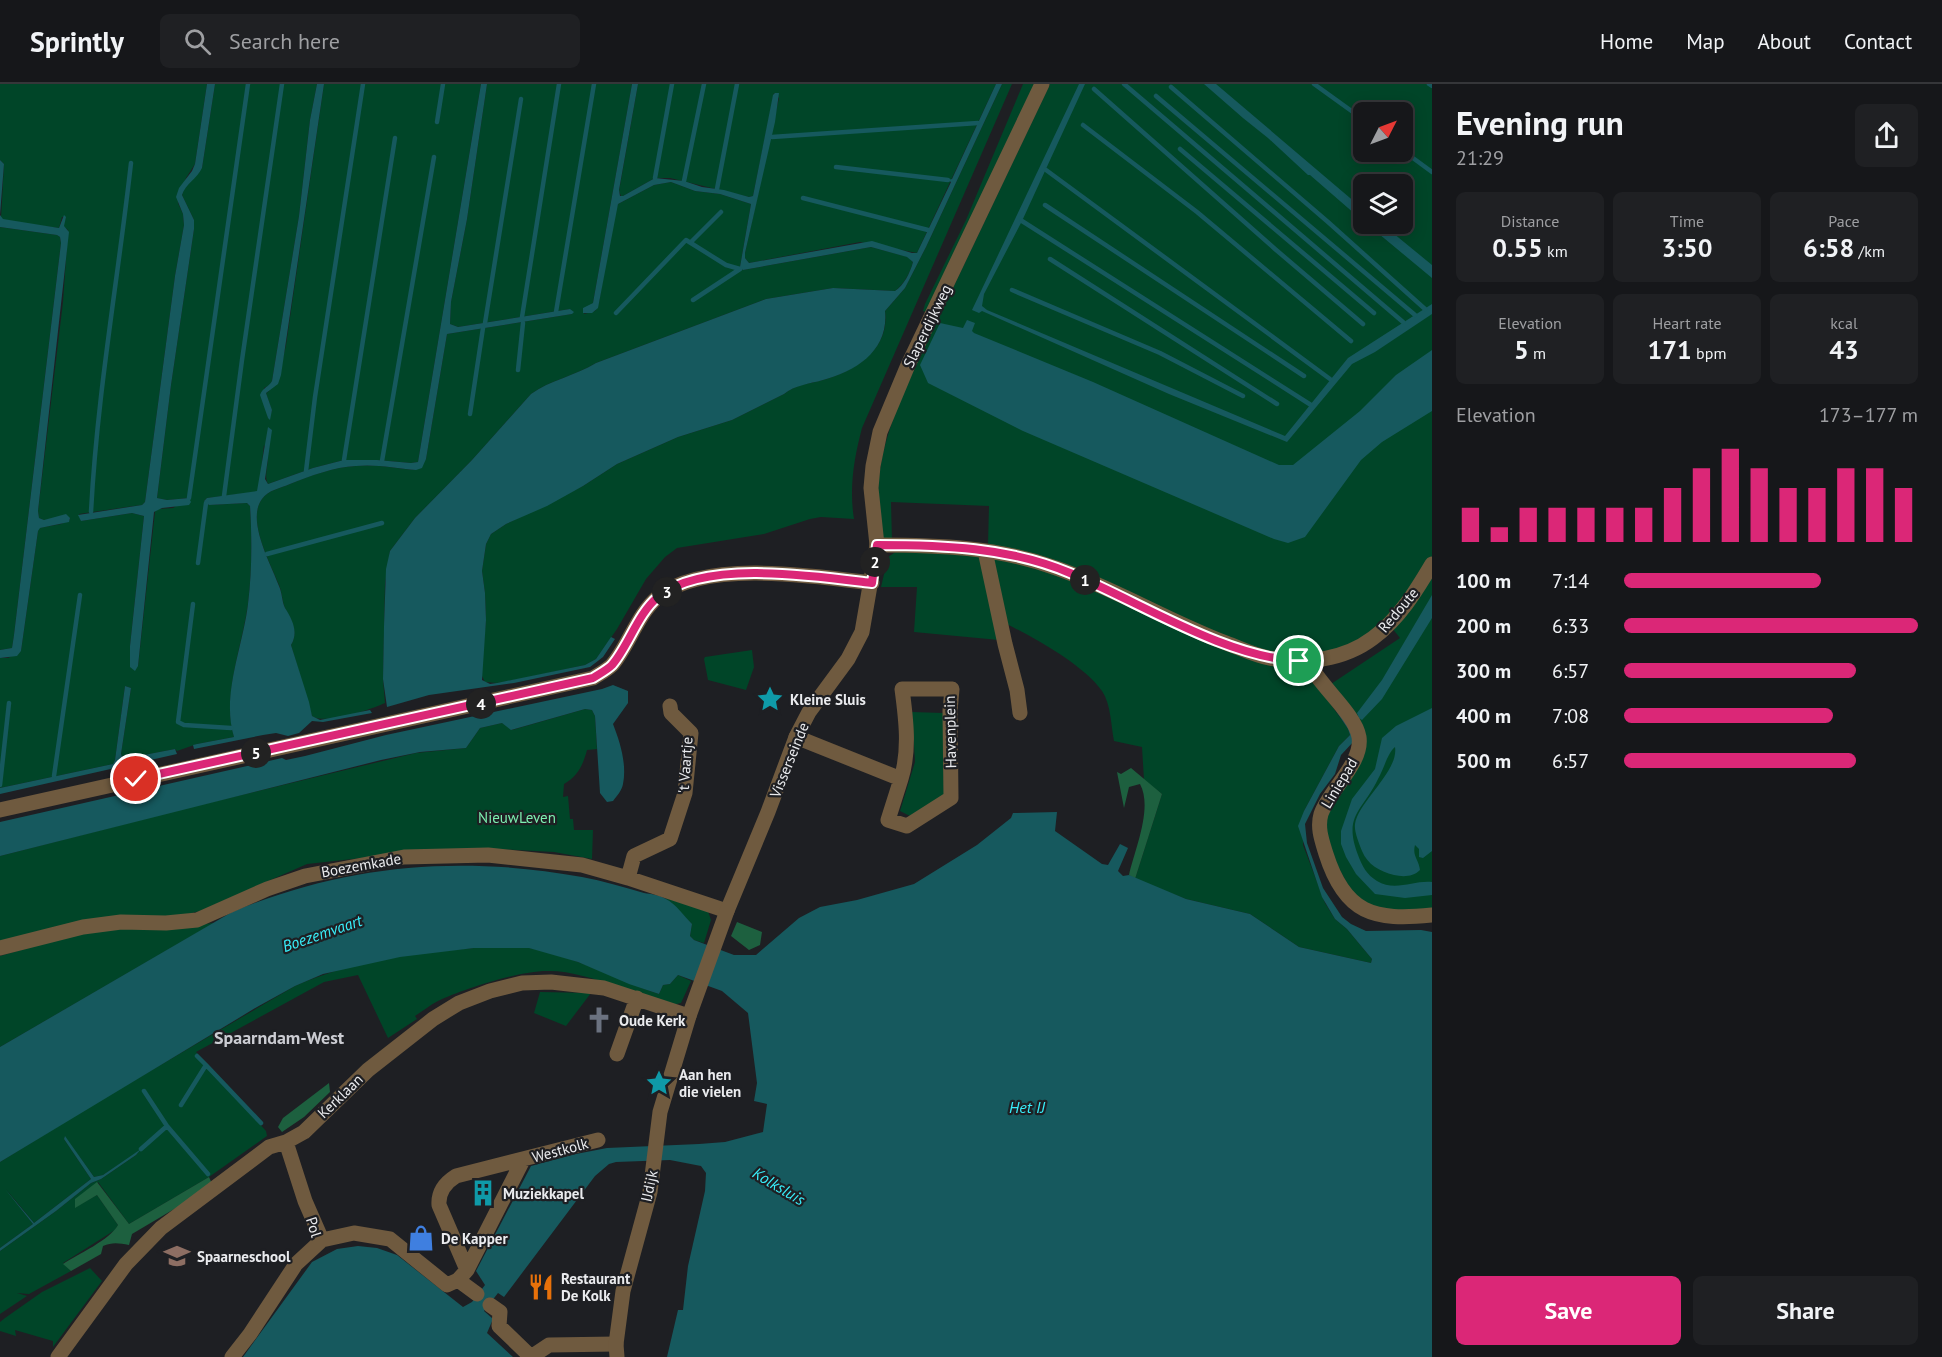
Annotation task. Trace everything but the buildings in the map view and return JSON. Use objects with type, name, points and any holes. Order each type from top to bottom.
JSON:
[{"type":"street","name":"Slaperdijkweg","points":[[872,583],[877,545],[871,501],[871,477],[878,441],[886,417],[908,365],[1042,84]]},
{"type":"street","name":"Redoute","points":[[877,545],[945,546],[1021,556],[1071,573],[1211,637],[1256,654],[1280,660],[1308,661],[1349,652],[1374,638],[1404,607],[1432,564]]},
{"type":"street","points":[[985,551],[1017,690],[1020,713]]},
{"type":"street","points":[[0,810],[593,678],[611,666],[635,627],[657,598],[684,582],[762,573],[826,577],[872,583]]},
{"type":"street","name":"Visserseinde","points":[[715,945],[796,737],[809,712],[858,642],[872,583]]},
{"type":"street","name":"Liniepad","points":[[1308,661],[1353,723],[1359,736],[1356,757],[1328,800],[1319,823],[1321,840],[1339,886],[1353,903],[1370,912],[1389,917],[1432,915]]},
{"type":"street","name":"Havenplein","points":[[902,689],[952,689],[951,798],[907,826],[888,820],[901,779],[906,763],[905,711],[902,689]]},
{"type":"street","name":"'t Vaartje","points":[[628,878],[634,856],[670,839],[685,793],[691,733],[671,713],[670,706]]},
{"type":"street","points":[[796,737],[901,779]]},
{"type":"street","name":"Boezemkade","points":[[0,948],[92,926],[121,922],[166,923],[197,920],[267,889],[305,876],[404,857],[488,855],[582,865],[727,911]]},
{"type":"street","name":"IJdijk","points":[[617,1351],[623,1291],[650,1192],[660,1112],[689,1016],[715,945]]},
{"type":"street","name":"Kerklaan","points":[[58,1357],[126,1264],[162,1228],[269,1147],[286,1142],[304,1132],[368,1070],[433,1019],[459,1003],[490,991],[522,983],[551,982],[604,988],[689,1016]]},
{"type":"street","points":[[617,1054],[637,998]]},
{"type":"street","name":"Westkolk","points":[[462,1275],[439,1205],[443,1188],[456,1176],[598,1140]]},
{"type":"street","name":"Pol","points":[[232,1357],[297,1264],[322,1240],[305,1201],[286,1142]]},
{"type":"street","name":"Westkolk","points":[[462,1275],[523,1160]]},
{"type":"street","points":[[322,1240],[354,1233],[390,1239],[445,1284],[462,1275],[477,1294]]},
{"type":"street","points":[[495,1308],[499,1326],[531,1357],[549,1345],[617,1351]]},
{"type":"green space","points":[[0,84],[207,84],[195,164],[186,178],[178,203],[183,214],[184,225],[175,276],[145,502],[142,505],[79,514],[81,521],[132,513],[144,516],[130,646],[138,666],[155,512],[157,509],[173,508],[189,498],[167,500],[157,498],[194,229],[194,220],[182,195],[184,188],[202,168],[215,84],[317,84],[310,120],[299,216],[272,381],[264,388],[268,418],[272,411],[266,393],[269,391],[283,358],[286,345],[324,84],[481,84],[418,462],[344,460],[268,484],[266,475],[268,456],[264,445],[257,492],[207,498],[204,501],[209,505],[247,503],[250,506],[249,592],[230,704],[234,737],[197,744],[177,751],[175,749],[124,759],[121,754],[131,688],[125,686],[113,764],[0,788],[0,658],[8,658],[21,651],[39,528],[61,524],[70,518],[44,520],[39,518],[38,511],[63,302],[68,230],[63,226],[66,217],[62,217],[59,228],[5,221],[1,218],[4,164],[0,160]]},
{"type":"green space","points":[[487,84],[632,84],[593,303],[586,308],[584,314],[595,311],[599,302],[614,215],[618,204],[654,185],[671,182],[695,191],[720,194],[751,204],[740,267],[743,270],[871,247],[908,257],[913,262],[906,278],[895,291],[833,288],[766,299],[596,363],[531,394],[472,460],[415,518],[390,551],[385,584],[383,679],[385,703],[347,716],[318,718],[312,716],[291,645],[294,635],[293,626],[258,530],[258,508],[262,499],[275,490],[313,475],[339,468],[386,466],[415,470],[426,459],[447,334],[572,314],[570,309],[458,327],[450,324],[451,302],[467,219]]},
{"type":"green space","points":[[638,84],[996,84],[917,253],[860,242],[749,263],[745,258],[745,253],[779,98],[774,93],[753,196],[749,197],[670,178],[655,178],[621,196],[619,191]]},
{"type":"green space","points":[[1002,84],[1012,84],[862,428],[853,473],[854,519],[821,517],[764,534],[677,548],[665,557],[646,579],[617,629],[596,659],[585,665],[520,679],[497,683],[485,682],[482,676],[486,620],[482,571],[486,544],[491,534],[506,524],[583,486],[617,464],[678,437],[732,420],[798,386],[847,371],[868,356],[882,337],[885,311],[905,288]]},
{"type":"green space","points":[[1023,84],[1036,84],[926,312],[923,311],[966,220]]},
{"type":"green space","points":[[1050,84],[1432,84],[1432,556],[1414,586],[1368,637],[1325,654],[1268,654],[988,545],[989,506],[891,502],[892,541],[883,538],[878,486],[888,433],[902,395]]},
{"type":"green space","points":[[0,227],[57,235],[61,243],[14,635],[12,648],[0,650]]},
{"type":"green space","points":[[897,551],[1011,558],[1309,673],[1350,735],[1339,746],[1304,811],[1303,845],[1325,903],[1335,919],[1347,929],[1372,959],[1371,963],[1299,947],[1250,914],[1186,899],[1135,879],[1162,794],[1144,780],[1142,747],[1114,741],[1109,709],[1102,691],[1093,680],[1068,660],[996,619],[999,640],[914,632],[917,587],[881,587],[888,557]]},
{"type":"green space","points":[[1432,571],[1432,910],[1390,913],[1355,898],[1330,852],[1325,819],[1360,759],[1331,684],[1400,638],[1392,628]]},
{"type":"green space","points":[[752,650],[754,667],[746,690],[708,680],[705,657]]},
{"type":"green space","name":"NieuwLeven","points":[[585,709],[592,710],[595,716],[597,749],[587,750],[579,770],[564,784],[563,797],[568,796],[570,819],[573,819],[574,830],[593,830],[592,859],[554,852],[477,848],[307,864],[200,911],[168,919],[0,945],[0,856],[416,753],[466,748],[480,728],[502,723],[512,730]]},
{"type":"green space","points":[[912,712],[943,713],[944,796],[910,816],[900,811],[915,762]]},
{"type":"green space","points":[[1131,768],[1162,794],[1135,879],[1129,875],[1144,816],[1144,794],[1140,784],[1129,787],[1124,808],[1117,772],[1121,774]]},
{"type":"green space","points":[[665,898],[708,911],[711,920],[704,943],[690,936],[692,924]]},
{"type":"green space","points":[[737,922],[762,932],[760,945],[749,950],[731,936]]},
{"type":"green space","points":[[214,923],[0,1047],[0,956],[95,929],[160,928]]},
{"type":"green space","points":[[517,947],[547,952],[579,962],[659,994],[663,985],[670,984],[678,975],[691,981],[681,1003],[665,1004],[574,974],[549,971],[523,974],[477,986],[438,1001],[415,1016],[417,1019],[388,1038],[358,975],[324,982],[196,1052],[266,1131],[267,1136],[209,1177],[129,1224],[98,1182],[75,1207],[97,1195],[118,1225],[115,1230],[63,1263],[71,1271],[29,1294],[17,1293],[27,1296],[0,1314],[0,1251],[91,1183],[101,1179],[139,1151],[103,1175],[94,1177],[65,1137],[64,1139],[91,1179],[34,1223],[6,1189],[33,1224],[0,1248],[0,1162],[295,986],[360,964],[474,948]]},
{"type":"green space","points":[[540,992],[591,993],[566,1026],[534,1013]]},
{"type":"green space","points":[[329,1083],[330,1092],[304,1117],[282,1132],[278,1127],[283,1118]]},
{"type":"green space","points":[[209,1177],[213,1186],[132,1234],[129,1245],[116,1243],[103,1246],[101,1254],[71,1271],[63,1264],[101,1241],[118,1225],[97,1195],[75,1208],[75,1199],[97,1182],[129,1224]]},
{"type":"green space","points":[[90,1268],[102,1281],[53,1347],[53,1341],[15,1330],[16,1336],[0,1331],[0,1322],[42,1292]]},
{"type":"water","points":[[207,84],[215,84],[202,168],[182,195],[194,220],[194,229],[157,498],[167,500],[189,498],[191,502],[189,505],[162,508],[154,512],[138,666],[135,671],[130,667],[130,646],[144,516],[132,513],[81,521],[78,515],[142,505],[145,502],[175,276],[184,225],[183,214],[176,197],[179,188],[195,164]]},
{"type":"water","points":[[317,84],[324,84],[281,375],[278,384],[266,393],[272,410],[270,420],[260,395],[272,381],[299,216],[310,120]]},
{"type":"water","points":[[481,84],[487,84],[467,219],[451,302],[450,324],[458,327],[570,309],[574,312],[447,334],[426,459],[422,468],[416,470],[386,466],[356,466],[339,468],[275,490],[262,499],[258,508],[258,530],[280,588],[284,606],[294,626],[291,645],[312,716],[320,720],[370,710],[372,713],[323,722],[312,721],[299,733],[288,736],[276,733],[194,749],[193,745],[234,737],[230,705],[231,688],[245,620],[251,567],[250,506],[247,503],[209,505],[204,501],[207,498],[257,491],[268,427],[272,430],[265,479],[268,484],[344,460],[418,462]]},
{"type":"water","points":[[632,84],[638,84],[619,190],[620,196],[655,178],[684,181],[702,187],[753,196],[773,95],[779,93],[775,122],[745,253],[745,258],[749,263],[872,241],[917,253],[951,182],[948,180],[952,179],[996,84],[1002,84],[905,288],[885,311],[882,337],[868,357],[848,371],[797,387],[732,420],[678,437],[617,464],[547,506],[506,524],[491,534],[486,544],[482,571],[486,620],[482,680],[490,684],[497,683],[585,665],[596,659],[611,637],[615,639],[603,657],[590,667],[514,683],[429,695],[387,707],[383,679],[384,626],[386,569],[390,551],[415,518],[472,460],[531,394],[596,363],[766,299],[833,288],[895,291],[904,282],[910,270],[913,262],[907,257],[871,247],[743,270],[740,267],[751,204],[720,194],[695,191],[671,182],[654,185],[618,204],[598,308],[592,313],[583,313],[583,308],[593,303]]},
{"type":"water","points":[[1079,84],[1085,84],[1022,221],[984,294],[982,306],[987,310],[1285,436],[1348,358],[1432,304],[1432,314],[1375,352],[1352,364],[1287,442],[1169,394],[982,311],[979,313],[972,310]]},
{"type":"water","points":[[1204,84],[1216,84],[1353,200],[1353,212],[1268,138]]},
{"type":"water","points":[[0,160],[4,164],[0,215]]},
{"type":"water","points":[[0,215],[3,219],[59,228],[64,215],[66,217],[64,226],[69,232],[38,511],[39,518],[44,520],[66,514],[70,518],[69,522],[40,528],[38,531],[21,651],[17,656],[0,658],[0,650],[12,648],[14,635],[61,243],[57,235],[0,227]]},
{"type":"water","points":[[1379,234],[1394,234],[1432,265],[1432,278]]},
{"type":"water","points":[[967,320],[975,323],[972,331],[974,333],[1093,382],[1279,465],[1293,465],[1360,411],[1396,375],[1432,350],[1432,411],[1382,442],[1361,460],[1305,537],[1288,543],[1023,431],[928,383],[920,365],[940,323],[963,328]]},
{"type":"water","points":[[1432,595],[1432,618],[1382,699],[1362,720],[1357,713],[1382,680]]},
{"type":"water","points":[[613,685],[628,691],[628,703],[613,724],[620,746],[624,776],[619,793],[613,801],[607,802],[600,793],[595,716],[592,710],[585,709],[511,730],[502,723],[480,728],[466,748],[420,752],[381,760],[0,856],[0,822],[282,758],[286,760],[305,756],[386,735]]},
{"type":"water","points":[[125,686],[131,688],[121,754],[123,759],[175,749],[177,754],[0,794],[0,788],[113,764]]},
{"type":"water","points":[[1432,708],[1432,851],[1423,858],[1419,857],[1419,849],[1415,845],[1414,852],[1420,870],[1404,876],[1379,869],[1364,856],[1355,830],[1358,815],[1363,806],[1391,766],[1395,756],[1395,747],[1356,814],[1353,831],[1360,859],[1365,870],[1373,879],[1391,886],[1432,882],[1432,895],[1405,898],[1375,894],[1356,874],[1346,857],[1341,844],[1341,831],[1352,799],[1375,769],[1382,738],[1396,726]]},
{"type":"water","name":"Het IJ","points":[[1336,711],[1343,714],[1355,740],[1341,755],[1335,774],[1320,794],[1305,824],[1307,843],[1323,888],[1342,917],[1366,931],[1421,930],[1432,932],[1432,1357],[667,1357],[678,1310],[683,1310],[688,1266],[705,1191],[706,1173],[701,1166],[670,1160],[609,1164],[595,1176],[504,1297],[498,1293],[484,1311],[493,1319],[487,1333],[513,1357],[243,1357],[312,1262],[337,1249],[358,1246],[377,1248],[397,1255],[463,1307],[472,1302],[485,1285],[476,1271],[531,1166],[607,1148],[725,1142],[763,1132],[767,1104],[754,1101],[757,1083],[748,1013],[722,991],[678,975],[670,984],[663,985],[659,994],[578,962],[529,948],[474,948],[400,957],[323,974],[257,1007],[0,1162],[0,1047],[232,912],[318,883],[361,874],[404,868],[492,866],[537,870],[590,879],[664,898],[677,907],[692,924],[690,936],[694,940],[734,955],[756,955],[799,918],[820,907],[857,900],[914,884],[977,845],[1011,818],[1013,813],[1057,812],[1055,831],[1102,864],[1108,865],[1120,844],[1128,848],[1118,871],[1123,876],[1129,875],[1186,899],[1250,914],[1299,947],[1371,963],[1372,959],[1347,929],[1335,919],[1322,897],[1298,826],[1339,746],[1350,735]]},
{"type":"water","points":[[65,1136],[94,1177],[103,1175],[141,1149],[136,1155],[101,1179],[91,1183],[0,1251],[0,1248],[33,1224],[5,1189],[34,1223],[91,1179],[64,1139]]},
{"type":"waterway","points":[[189,498],[248,84]]},
{"type":"waterway","points":[[224,496],[282,84]]},
{"type":"waterway","points":[[306,471],[315,397],[363,84]]},
{"type":"waterway","points":[[437,122],[443,84]]},
{"type":"waterway","points":[[522,317],[559,84]]},
{"type":"waterway","points":[[556,312],[594,84]]},
{"type":"waterway","points":[[655,178],[672,84]]},
{"type":"waterway","points":[[684,181],[704,84]]},
{"type":"waterway","points":[[717,189],[737,84]]},
{"type":"waterway","points":[[1124,84],[1403,322]]},
{"type":"waterway","points":[[1314,84],[1353,112]]},
{"type":"waterway","points":[[1171,87],[1425,309]]},
{"type":"waterway","points":[[1094,89],[1363,324]]},
{"type":"waterway","points":[[1156,96],[1415,315]]},
{"type":"waterway","points":[[485,323],[521,99]]},
{"type":"waterway","points":[[772,137],[978,123]]},
{"type":"waterway","points":[[1083,125],[1197,212],[1351,341]]},
{"type":"waterway","points":[[344,460],[395,138]]},
{"type":"waterway","points":[[1180,149],[1374,313]]},
{"type":"waterway","points":[[382,461],[434,157]]},
{"type":"waterway","points":[[1413,158],[1432,172]]},
{"type":"waterway","points":[[91,512],[103,381],[131,163]]},
{"type":"waterway","points":[[836,167],[948,180]]},
{"type":"waterway","points":[[1046,170],[1330,379]]},
{"type":"waterway","points":[[803,198],[928,230]]},
{"type":"waterway","points":[[1045,205],[1304,376]]},
{"type":"waterway","points":[[691,242],[721,212]]},
{"type":"waterway","points":[[1022,221],[1311,405]]},
{"type":"waterway","points":[[616,313],[686,240],[726,265],[740,269]]},
{"type":"waterway","points":[[1050,259],[1277,404]]},
{"type":"waterway","points":[[693,300],[740,269]]},
{"type":"waterway","points":[[1012,290],[1160,353],[1243,396]]},
{"type":"waterway","points":[[518,370],[523,323]]},
{"type":"waterway","points":[[470,414],[483,328]]},
{"type":"waterway","points":[[198,563],[206,503]]},
{"type":"waterway","points":[[267,554],[382,523]]},
{"type":"waterway","points":[[54,776],[80,595]]},
{"type":"waterway","points":[[193,604],[178,722],[184,725],[231,728]]},
{"type":"waterway","points":[[0,785],[9,703]]},
{"type":"waterway","points":[[181,1105],[206,1065],[197,1056]]},
{"type":"waterway","points":[[206,1065],[261,1123]]},
{"type":"waterway","points":[[144,1091],[167,1126]]},
{"type":"waterway","points":[[141,1149],[167,1126],[208,1174]]},
{"type":"place","name":"Kleine Sluis","points":[[770,699]]},
{"type":"place","name":"Oude Kerk","points":[[599,1020]]},
{"type":"place","name":"Aan hen die vielen","points":[[659,1083]]},
{"type":"place","name":"Muziekkapel","points":[[483,1193]]},
{"type":"place","name":"De Kapper","points":[[421,1238]]},
{"type":"place","name":"Spaarneschool","points":[[177,1256]]},
{"type":"place","name":"Restaurant De Kolk","points":[[541,1287]]},
{"type":"district","name":"Spaarndam-West","points":[[279,1037]]},
{"type":"route","points":[[136,779],[593,678],[611,666],[635,627],[657,598],[684,582],[762,573],[826,577],[872,583],[877,545],[957,547],[1021,556],[1071,573],[1211,637],[1256,654],[1269,658],[1299,661]]},
{"type":"water label","name":"Boezemvaart","points":[[322,933]]},
{"type":"water label","name":"Kolksluis","points":[[779,1186]]}]
